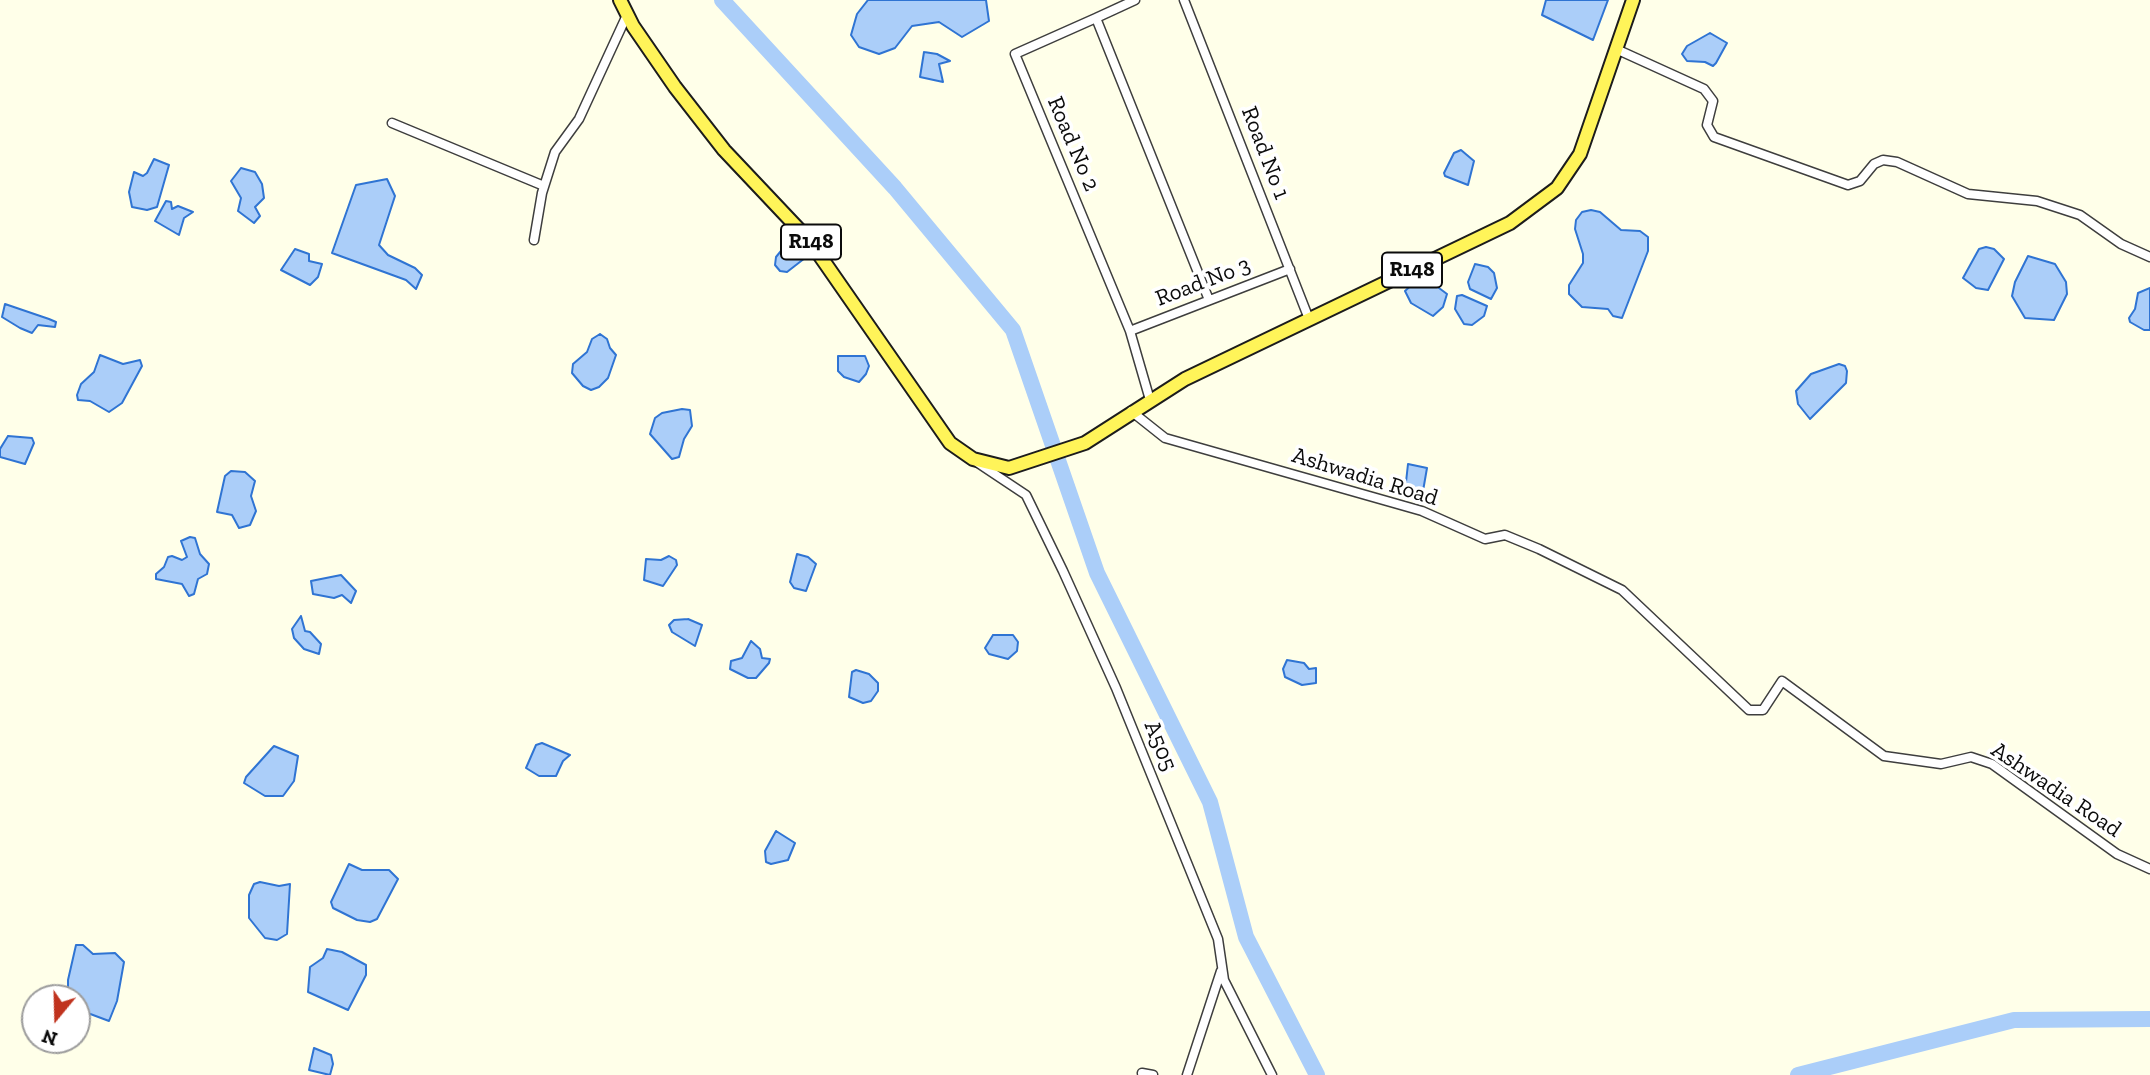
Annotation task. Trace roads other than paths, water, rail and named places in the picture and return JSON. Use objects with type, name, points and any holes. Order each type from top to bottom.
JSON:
[{"type":"main road","name":"R148","points":[[620,0],[675,88],[716,139],[809,240],[950,443],[973,459],[1009,468],[1085,443],[1185,379],[1510,223],[1557,188],[1580,154],[1633,0]]},
{"type":"street","points":[[1135,0],[1096,18],[1209,300]]},
{"type":"street","name":"Road No 1","points":[[1184,0],[1309,319]]},
{"type":"street","points":[[534,240],[544,186],[555,152],[579,119],[628,15]]},
{"type":"street","name":"Road No 2","points":[[1096,18],[1015,54],[1130,331]]},
{"type":"street","points":[[1616,49],[1704,89],[1713,101],[1707,125],[1714,138],[1848,185],[1860,181],[1874,164],[1883,159],[1897,162],[1968,194],[2036,201],[2080,215],[2121,244],[2150,257]]},
{"type":"street","points":[[392,123],[544,186]]},
{"type":"street","name":"Road No 3","points":[[1130,331],[1290,269]]},
{"type":"street","points":[[1130,331],[1150,400]]},
{"type":"street","name":"Ashwadia Road","points":[[1132,411],[1165,438],[1422,511],[1485,539],[1505,535],[1588,575],[1609,582],[1749,710],[1763,710],[1782,681],[1884,757],[1941,764],[1971,757],[1992,764],[2117,854],[2150,869]]},
{"type":"street","name":"A505","points":[[973,459],[999,480],[1026,495],[1116,688],[1218,939],[1224,980],[1272,1075]]},
{"type":"street","points":[[1187,1075],[1222,968]]},
{"type":"street","points":[[1142,1073],[1153,1075]]},
{"type":"water","points":[[868,0],[986,0],[989,21],[962,37],[939,22],[912,26],[895,48],[879,54],[859,47],[851,35],[857,14]]},
{"type":"water","points":[[1546,0],[1608,0],[1593,40],[1542,15]]},
{"type":"water","points":[[1710,33],[1727,43],[1716,63],[1713,66],[1705,62],[1687,61],[1682,54],[1687,46]]},
{"type":"water","points":[[924,52],[937,54],[950,61],[939,64],[943,82],[920,77]]},
{"type":"water","points":[[1461,150],[1474,161],[1468,185],[1445,176],[1444,173],[1454,153]]},
{"type":"water","points":[[154,159],[169,165],[157,207],[147,210],[132,207],[129,192],[134,172],[143,176]]},
{"type":"water","points":[[241,168],[255,172],[262,184],[264,198],[255,207],[260,216],[254,223],[238,211],[241,198],[231,181]]},
{"type":"water","points":[[387,179],[395,196],[379,245],[388,255],[415,268],[422,275],[416,289],[406,280],[332,253],[356,185]]},
{"type":"water","points":[[166,201],[171,202],[172,209],[178,206],[193,212],[184,218],[179,235],[155,221]]},
{"type":"water","points":[[1582,212],[1600,212],[1621,230],[1640,231],[1648,237],[1648,251],[1622,318],[1613,316],[1608,309],[1582,307],[1569,294],[1569,285],[1583,263],[1575,229],[1576,220]]},
{"type":"water","points":[[785,246],[801,248],[805,258],[787,272],[780,271],[775,265],[776,257]]},
{"type":"water","points":[[295,249],[309,254],[309,261],[322,264],[318,277],[310,285],[281,270]]},
{"type":"water","points":[[1979,249],[1994,249],[2004,259],[1988,290],[1976,288],[1963,278]]},
{"type":"water","points":[[2028,256],[2055,264],[2066,282],[2067,294],[2054,320],[2025,318],[2012,296],[2015,282]]},
{"type":"water","points":[[1475,264],[1488,267],[1494,273],[1497,288],[1491,299],[1470,289],[1468,282]]},
{"type":"water","points":[[1427,279],[1447,294],[1443,307],[1433,316],[1411,303],[1405,291],[1417,280]]},
{"type":"water","points":[[2150,288],[2150,330],[2144,330],[2130,322],[2129,318],[2135,309],[2138,293]]},
{"type":"water","points":[[1462,295],[1487,306],[1484,316],[1472,325],[1464,324],[1455,309],[1457,296]]},
{"type":"water","points":[[5,304],[56,322],[55,327],[38,325],[32,333],[20,328],[2,317]]},
{"type":"water","points":[[600,334],[607,339],[616,355],[608,378],[599,387],[591,390],[583,386],[572,373],[573,364],[587,352],[592,339]]},
{"type":"water","points":[[100,355],[123,364],[140,360],[142,366],[122,403],[109,412],[90,401],[78,400],[77,395],[81,384],[94,372]]},
{"type":"water","points":[[838,356],[865,356],[869,366],[859,382],[844,377],[838,371]]},
{"type":"water","points":[[1839,364],[1845,366],[1847,371],[1846,383],[1810,419],[1798,404],[1796,391],[1811,374]]},
{"type":"water","points":[[690,410],[692,426],[684,439],[679,457],[672,459],[650,434],[655,418],[662,413]]},
{"type":"water","points":[[8,436],[32,438],[34,443],[25,464],[0,457],[0,449]]},
{"type":"water","points":[[1408,464],[1427,468],[1423,491],[1419,496],[1414,497],[1405,491]]},
{"type":"water","points":[[231,471],[245,472],[255,481],[251,496],[256,511],[250,525],[239,528],[232,515],[217,512],[225,476]]},
{"type":"water","points":[[195,538],[200,554],[209,564],[207,574],[198,579],[194,594],[189,596],[182,584],[156,579],[156,574],[164,567],[168,557],[182,560],[187,557],[181,541]]},
{"type":"water","points":[[797,554],[808,557],[816,564],[806,591],[794,588],[790,582]]},
{"type":"water","points":[[669,556],[676,560],[677,565],[663,586],[644,580],[646,559],[661,560]]},
{"type":"water","points":[[341,575],[356,591],[351,603],[342,595],[334,598],[313,594],[311,581]]},
{"type":"water","points":[[301,616],[305,631],[310,632],[321,644],[319,654],[304,649],[294,638],[292,629]]},
{"type":"water","points":[[688,619],[702,625],[695,646],[672,632],[669,625],[674,620]]},
{"type":"water","points":[[993,635],[1013,635],[1018,642],[1017,651],[1008,659],[989,654],[985,648]]},
{"type":"water","points":[[751,641],[760,649],[762,658],[770,659],[756,678],[748,678],[730,669],[731,661],[742,658]]},
{"type":"water","points":[[1287,660],[1304,663],[1309,669],[1316,668],[1316,683],[1302,685],[1285,677],[1283,669]]},
{"type":"water","points":[[856,670],[869,674],[878,683],[878,691],[871,701],[863,703],[849,697],[852,672]]},
{"type":"water","points":[[542,743],[570,755],[563,761],[556,776],[539,776],[526,768],[536,745]]},
{"type":"water","points":[[274,746],[298,756],[294,781],[283,796],[265,796],[244,783],[246,777]]},
{"type":"water","points":[[776,831],[795,843],[788,860],[771,864],[766,862],[765,851]]},
{"type":"water","points":[[349,864],[362,870],[389,870],[398,879],[377,919],[370,922],[357,920],[333,908],[331,902]]},
{"type":"water","points":[[260,882],[279,886],[290,884],[287,934],[277,940],[265,938],[249,918],[249,895],[254,884]]},
{"type":"water","points":[[76,945],[83,945],[93,954],[115,953],[124,962],[117,1001],[109,1021],[91,1014],[91,984],[68,984]]},
{"type":"water","points":[[327,949],[342,952],[366,965],[366,975],[348,1010],[308,992],[310,967],[323,958]]},
{"type":"water","points":[[314,1048],[331,1055],[333,1064],[330,1075],[309,1070]]},
{"type":"waterway","points":[[722,0],[895,188],[1013,330],[1097,573],[1210,802],[1246,937],[1317,1075]]},
{"type":"waterway","points":[[1798,1075],[2014,1020],[2150,1019]]}]
